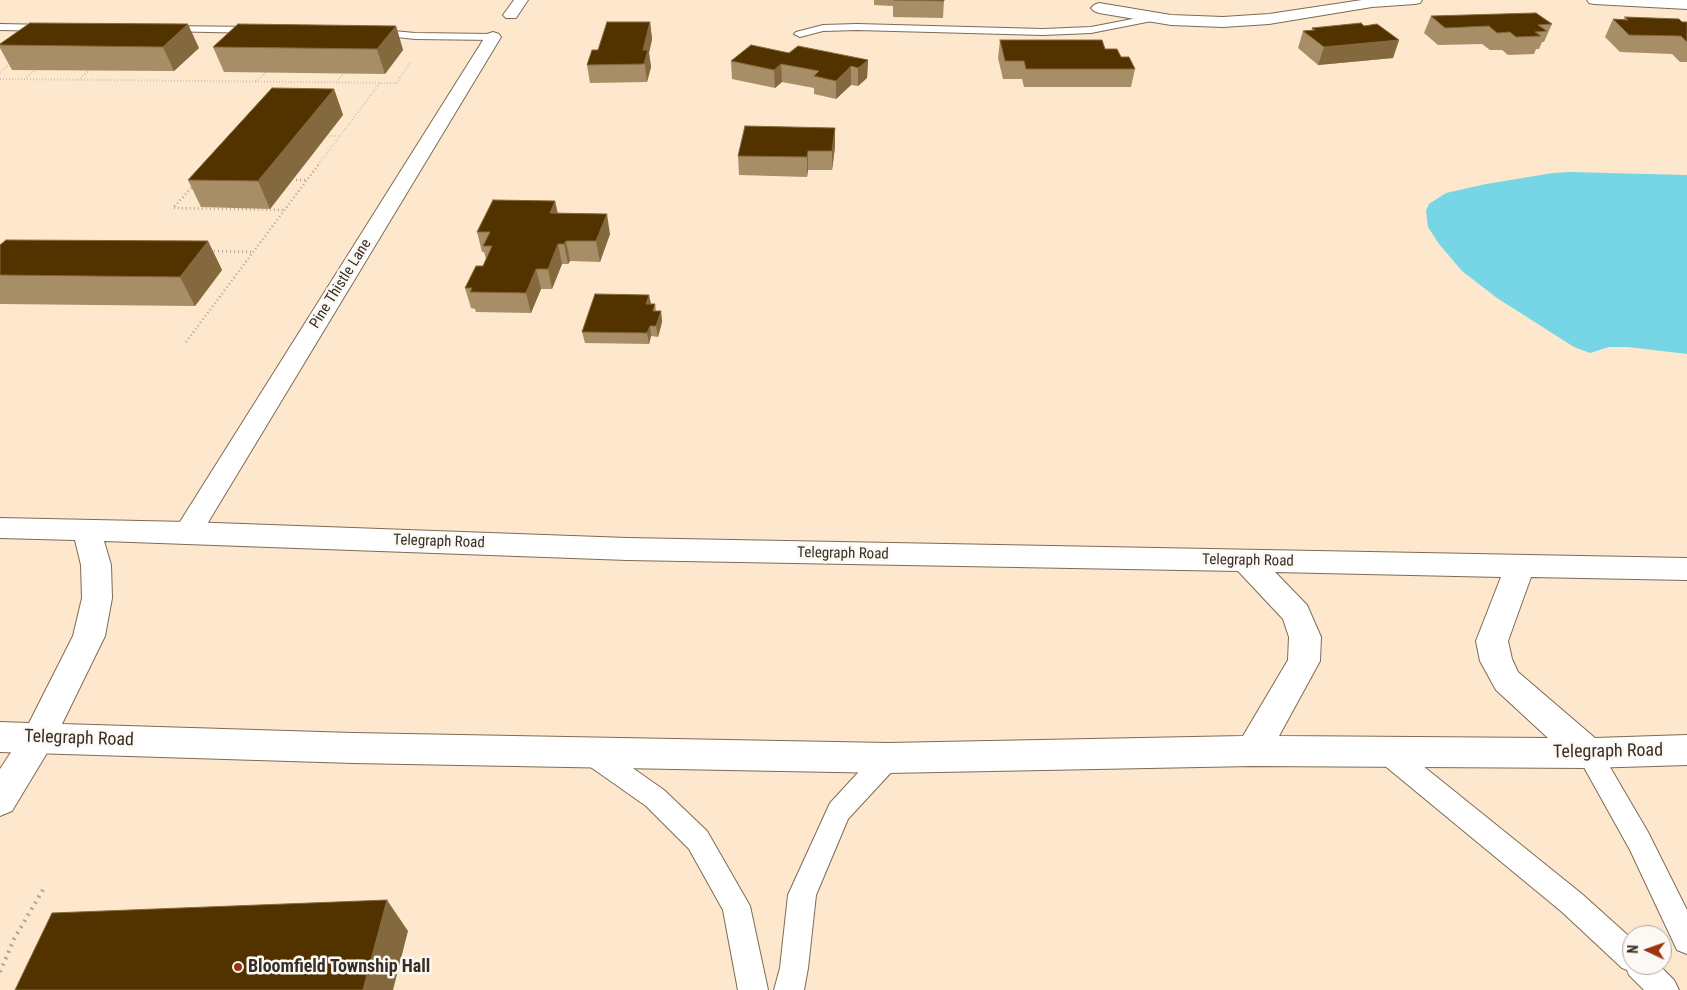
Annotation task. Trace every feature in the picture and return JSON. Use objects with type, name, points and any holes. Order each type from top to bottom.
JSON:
[{"type":"main road","points":[[511,15],[521,0]]},
{"type":"main road","points":[[1099,8],[1158,17],[1223,22],[1269,19],[1372,3],[1415,0]]},
{"type":"main road","points":[[1594,0],[1687,4]]},
{"type":"main road","name":"Pine Thistle Lane","points":[[188,532],[493,37]]},
{"type":"main road","name":"Telegraph Road","points":[[0,528],[188,532],[627,549],[1687,569]]},
{"type":"main road","points":[[0,800],[39,738],[89,636],[97,598],[96,565],[87,530]]},
{"type":"main road","points":[[1247,562],[1296,614],[1305,637],[1304,661],[1253,751]]},
{"type":"main road","points":[[1520,566],[1492,641],[1496,661],[1507,681],[1588,753]]},
{"type":"main road","name":"Telegraph Road","points":[[0,737],[591,753],[888,758],[1253,751],[1588,753],[1687,750]]},
{"type":"lane","points":[[800,34],[823,28],[857,27],[1042,32],[1091,30],[1158,17]]},
{"type":"lane","points":[[0,27],[58,28]]},
{"type":"lane","points":[[148,29],[266,30]]},
{"type":"lane","points":[[355,32],[493,37]]},
{"type":"lane","points":[[591,753],[655,798],[698,840],[736,906],[747,968],[753,990]]},
{"type":"lane","points":[[1388,753],[1572,903],[1622,949]]},
{"type":"lane","points":[[1588,753],[1640,841],[1687,940]]},
{"type":"lane","points":[[788,990],[794,968],[802,895],[838,811],[888,758]]},
{"type":"lane","points":[[1649,975],[1664,990]]},
{"type":"path","points":[[0,79],[396,83],[429,36]]},
{"type":"path","points":[[24,80],[40,67]]},
{"type":"path","points":[[77,80],[89,70]]},
{"type":"path","points":[[256,82],[266,71]]},
{"type":"path","points":[[335,82],[344,73]]},
{"type":"path","points":[[279,90],[286,82]]},
{"type":"path","points":[[186,342],[380,83]]},
{"type":"path","points":[[329,136],[340,136]]},
{"type":"path","points":[[199,179],[173,208],[285,210]]},
{"type":"path","points":[[296,180],[307,180]]},
{"type":"path","points":[[205,251],[254,252]]},
{"type":"path","points":[[0,972],[14,939],[44,888]]},
{"type":"water","points":[[1570,172],[1687,175],[1687,354],[1628,347],[1609,347],[1590,353],[1574,347],[1497,298],[1462,271],[1439,244],[1428,227],[1426,211],[1429,204],[1446,193],[1486,184]]},
{"type":"building","points":[[894,0],[944,0],[944,1]]},
{"type":"building","points":[[1536,13],[1552,24],[1538,25],[1547,31],[1535,32],[1541,36],[1516,37],[1510,32],[1497,33],[1489,26],[1445,28],[1431,16]]},
{"type":"building","points":[[1625,17],[1679,19],[1682,22],[1687,22],[1687,42],[1681,36],[1629,35],[1613,19],[1628,20]]},
{"type":"building","points":[[607,22],[650,22],[643,50],[648,50],[644,64],[587,65],[592,50],[598,50]]},
{"type":"building","points":[[30,23],[188,24],[163,47],[0,45]]},
{"type":"building","points":[[1361,23],[1364,26],[1377,24],[1399,40],[1324,47],[1303,31],[1315,30],[1312,28]]},
{"type":"building","points":[[238,24],[396,26],[377,49],[213,47]]},
{"type":"building","points":[[1000,40],[1102,40],[1105,49],[1117,49],[1121,57],[1129,57],[1135,69],[1026,69],[1024,61],[1005,61]]},
{"type":"building","points":[[751,45],[789,53],[798,46],[868,60],[858,68],[851,66],[836,81],[814,76],[819,71],[781,64],[774,70],[731,61]]},
{"type":"building","points":[[272,88],[334,89],[258,181],[188,180]]},
{"type":"building","points":[[745,126],[835,128],[832,151],[808,151],[807,157],[738,156]]},
{"type":"building","points":[[493,200],[555,201],[550,213],[607,214],[596,241],[566,241],[564,244],[558,244],[548,269],[536,269],[526,293],[470,292],[472,288],[465,288],[476,266],[483,266],[492,246],[483,246],[490,232],[477,232]]},
{"type":"building","points":[[6,240],[208,241],[180,277],[0,275],[0,245]]},
{"type":"building","points":[[595,294],[649,295],[646,304],[655,304],[653,311],[661,311],[656,326],[650,326],[647,333],[582,332]]},
{"type":"building","points":[[387,900],[363,990],[15,990],[52,913]]},
{"type":"place","name":"Bloomfield Township Hall","points":[[238,967]]}]
